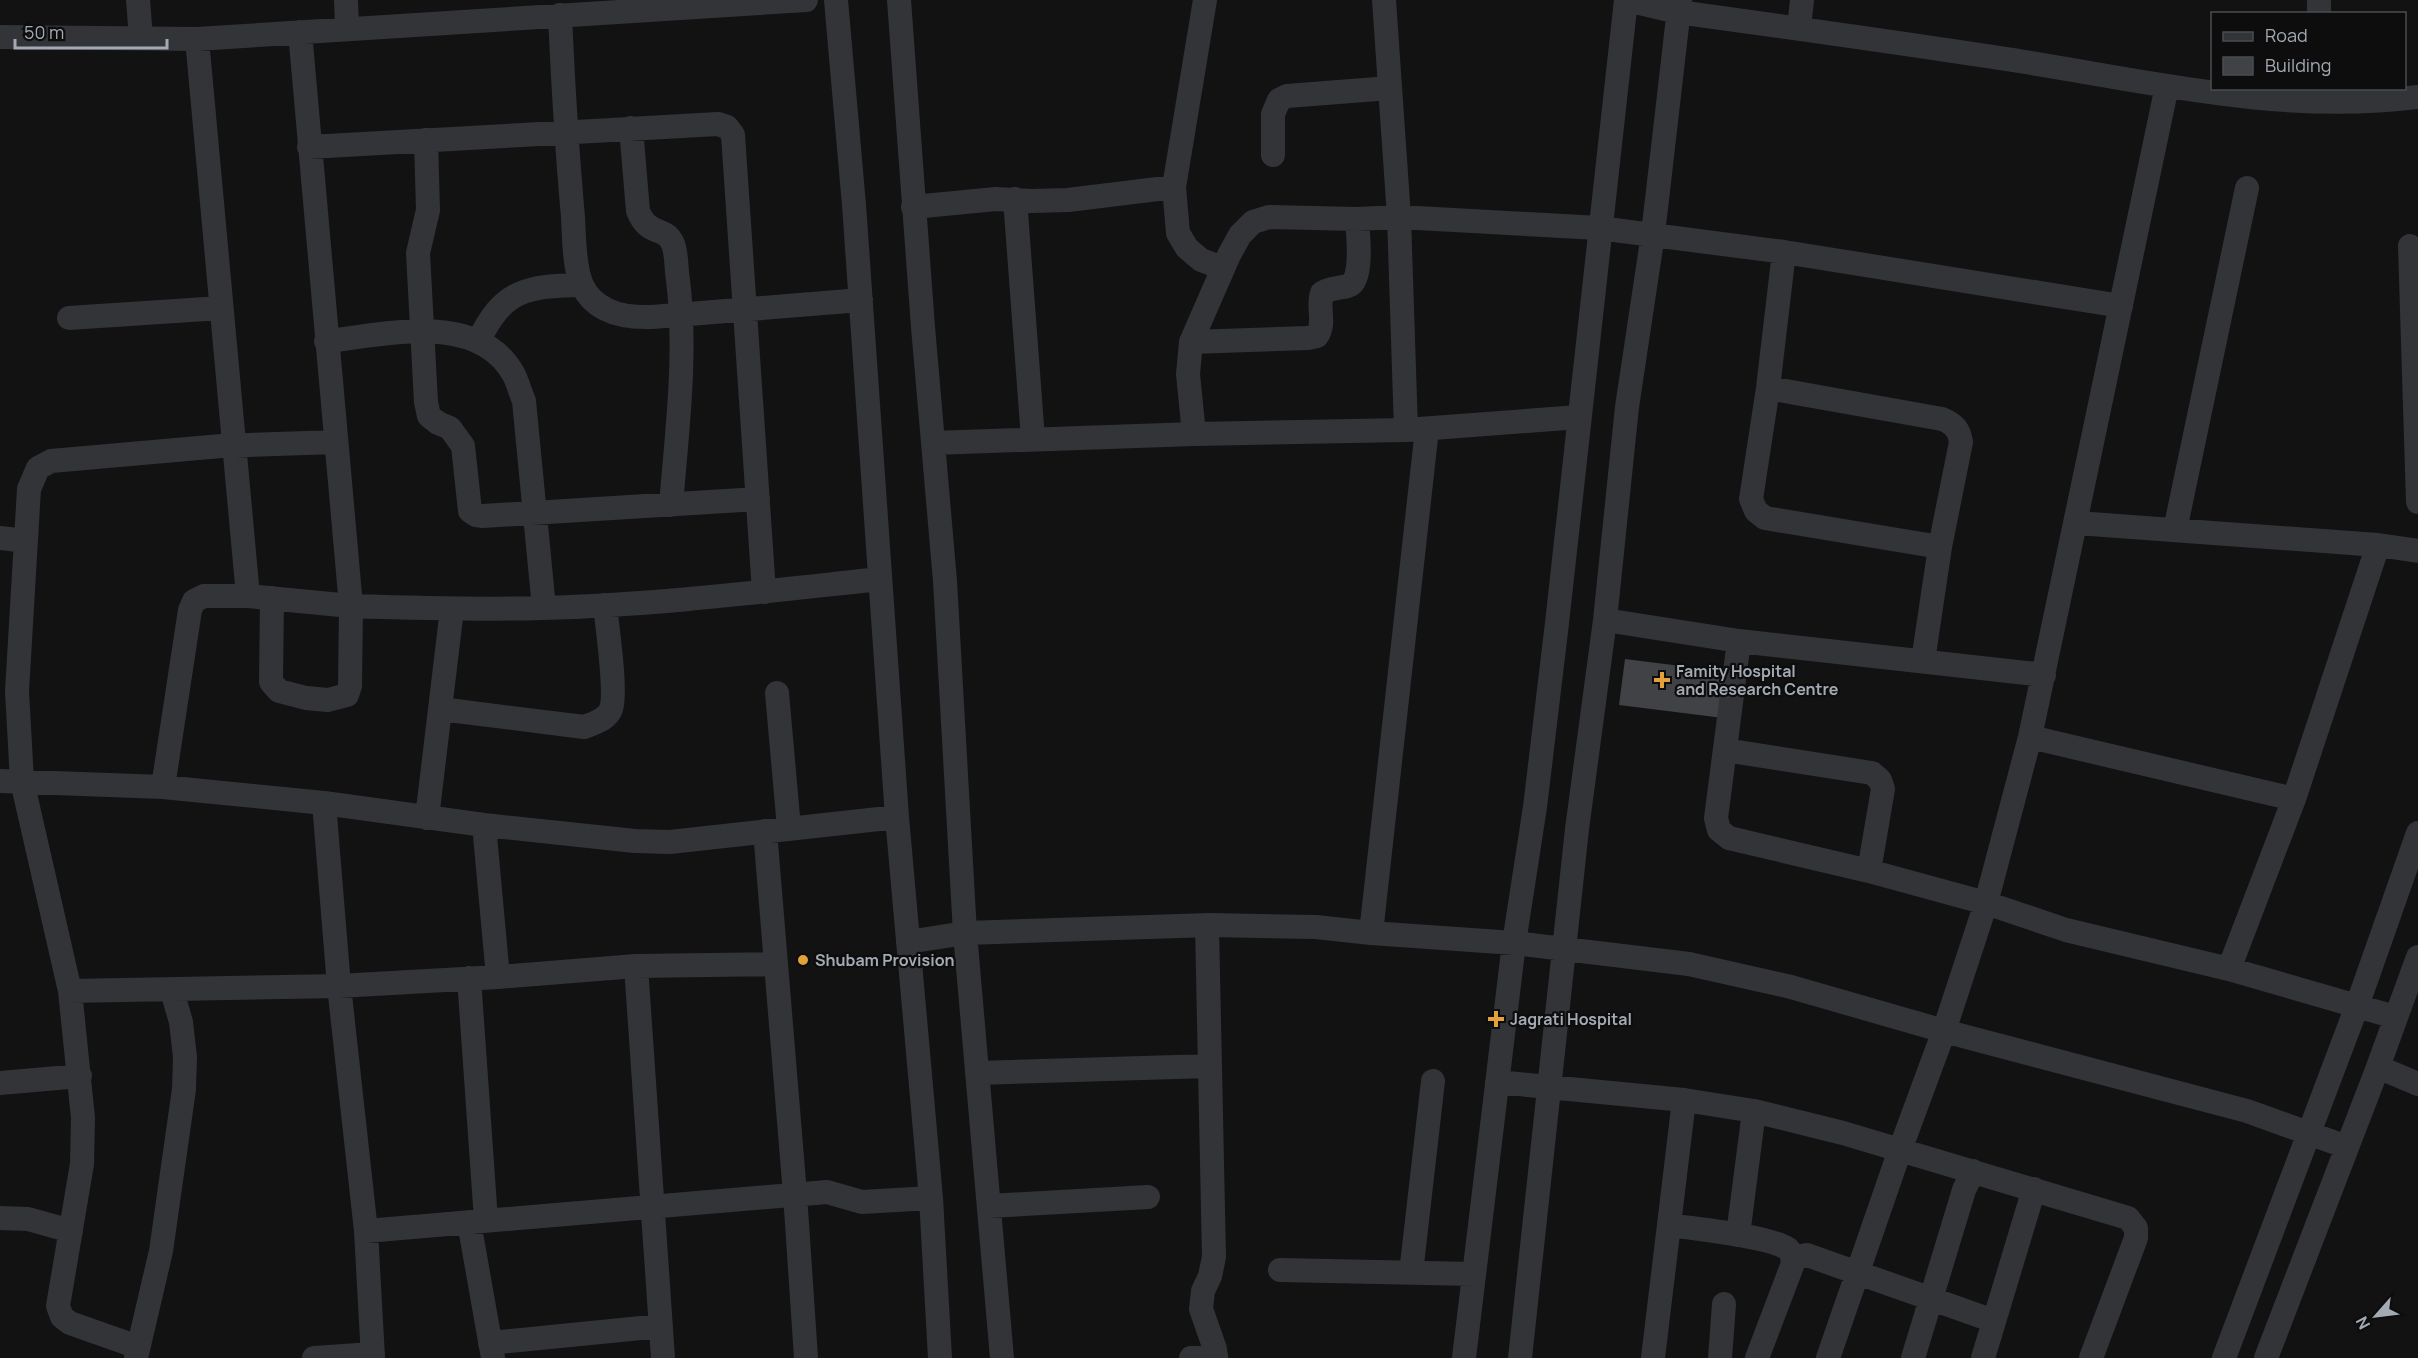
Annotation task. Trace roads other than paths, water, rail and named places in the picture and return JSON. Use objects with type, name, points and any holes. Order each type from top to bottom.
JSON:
[{"type":"street","points":[[138,0],[141,38]]},
{"type":"street","points":[[346,0],[347,28]]},
{"type":"street","points":[[0,37],[197,39],[347,28],[503,10],[560,15],[721,3],[806,0]]},
{"type":"street","points":[[836,0],[861,300],[897,817],[931,1198],[939,1358]]},
{"type":"street","points":[[898,0],[945,581],[965,933],[1002,1358]]},
{"type":"street","points":[[1205,0],[1174,187],[1178,233],[1187,248],[1201,260],[1223,268]]},
{"type":"street","points":[[1371,933],[1417,429],[1384,0]]},
{"type":"street","points":[[1464,1358],[1514,943],[1536,795],[1599,228],[1627,0],[1679,6],[1799,28],[2242,97],[2323,95],[2418,97]]},
{"type":"street","points":[[1799,28],[1802,0]]},
{"type":"street","points":[[1520,1358],[1548,1086],[1605,620],[1627,407],[1653,234],[1679,6]]},
{"type":"street","points":[[560,15],[565,132],[576,258],[582,285],[600,308],[628,318],[682,316],[861,300]]},
{"type":"street","points":[[272,598],[271,682],[279,691],[306,698],[328,700],[347,695],[350,686],[351,606],[300,32]]},
{"type":"street","points":[[197,39],[248,596]]},
{"type":"street","points":[[1828,1358],[1944,1031],[1986,903],[2044,675],[2167,86]]},
{"type":"street","points":[[1273,155],[1273,114],[1279,100],[1287,96],[1390,87]]},
{"type":"street","points":[[309,147],[632,128],[718,124],[727,127],[733,135],[764,592]]},
{"type":"street","points":[[632,128],[638,212],[643,223],[651,230],[663,232],[673,245],[682,316],[679,408],[670,505]]},
{"type":"street","points":[[426,140],[428,210],[418,253],[426,402],[429,416],[450,429],[463,446],[470,511],[483,516],[758,500]]},
{"type":"street","points":[[913,207],[996,199],[1068,200],[1174,187]]},
{"type":"street","points":[[2175,530],[2247,188]]},
{"type":"street","points":[[1015,199],[1033,439]]},
{"type":"street","points":[[1194,434],[1188,374],[1191,342],[1240,235],[1253,222],[1269,217],[1357,219],[1399,217],[1599,228],[1784,252],[2121,306]]},
{"type":"street","points":[[1191,342],[1317,336],[1322,329],[1320,299],[1322,292],[1350,285],[1355,281],[1358,273],[1357,219]]},
{"type":"street","points":[[2410,246],[2418,502]]},
{"type":"street","points":[[1784,252],[1752,499],[1755,511],[1765,518],[1940,547]]},
{"type":"street","points":[[478,342],[490,318],[503,304],[520,293],[542,286],[582,285]]},
{"type":"street","points":[[69,318],[221,308]]},
{"type":"street","points":[[326,341],[421,330],[452,332],[478,342],[498,354],[513,374],[524,400],[537,513],[544,608]]},
{"type":"street","points":[[1768,388],[1942,419],[1952,423],[1959,431],[1961,442],[1940,547],[1923,661]]},
{"type":"street","points":[[933,443],[1417,429],[1579,417]]},
{"type":"street","points":[[172,991],[181,1022],[185,1057],[184,1089],[161,1251],[137,1352],[70,1323],[62,1317],[58,1306],[82,1164],[83,1118],[70,991],[11,781],[29,489],[38,468],[51,461],[100,455],[235,446],[336,442]]},
{"type":"street","points":[[2077,523],[2378,545],[2418,551]]},
{"type":"street","points":[[0,538],[26,541]]},
{"type":"street","points":[[2229,969],[2294,799],[2378,545]]},
{"type":"street","points":[[163,787],[190,610],[194,601],[204,596],[248,596],[351,606],[452,609],[544,608],[764,592],[880,579]]},
{"type":"street","points":[[440,709],[584,727],[601,721],[611,711],[613,695],[605,605]]},
{"type":"street","points":[[427,818],[452,609]]},
{"type":"street","points":[[1605,620],[1739,641],[2044,675]]},
{"type":"street","points":[[1739,641],[1716,818],[1719,830],[1729,838],[1869,870],[1986,903],[2066,930],[2229,969],[2395,1017]]},
{"type":"street","points":[[777,693],[789,828]]},
{"type":"street","points":[[2030,737],[2294,799]]},
{"type":"street","points":[[1725,750],[1872,773],[1880,780],[1883,789],[1869,870]]},
{"type":"street","points":[[11,781],[163,787],[324,803],[484,825],[635,841],[670,842],[897,817]]},
{"type":"street","points":[[314,1358],[373,1356],[366,1231],[339,986],[324,803]]},
{"type":"street","points":[[484,825],[498,977]]},
{"type":"street","points":[[765,831],[806,1358]]},
{"type":"street","points":[[2224,1358],[2356,1006],[2418,832]]},
{"type":"street","points":[[1191,1358],[1216,1357],[1201,1309],[1203,1291],[1210,1276],[1214,1257],[1207,926]]},
{"type":"street","points":[[908,942],[965,933],[1207,926],[1316,927],[1514,943],[1689,964],[1791,987],[1944,1031],[2247,1112],[2347,1147]]},
{"type":"street","points":[[2266,1358],[2418,957]]},
{"type":"street","points":[[70,991],[172,991],[339,986],[636,966],[776,964]]},
{"type":"street","points":[[636,966],[663,1358]]},
{"type":"street","points":[[469,978],[477,1221],[491,1351],[661,1326]]},
{"type":"street","points":[[977,1073],[1210,1066]]},
{"type":"street","points":[[2378,1067],[2418,1083]]},
{"type":"street","points":[[0,1083],[80,1076]]},
{"type":"street","points":[[1411,1273],[1433,1081]]},
{"type":"street","points":[[1497,1082],[1684,1100],[1754,1111],[1843,1133],[2128,1218],[2136,1228],[2136,1238],[2091,1358]]},
{"type":"street","points":[[1653,1358],[1684,1100]]},
{"type":"street","points":[[1738,1235],[1754,1111]]},
{"type":"street","points":[[1913,1358],[1964,1190],[1973,1171]]},
{"type":"street","points":[[1983,1358],[2034,1189]]},
{"type":"street","points":[[366,1231],[827,1192],[862,1202],[931,1198]]},
{"type":"street","points":[[989,1206],[1148,1197]]},
{"type":"street","points":[[0,1218],[28,1220],[72,1231]]},
{"type":"street","points":[[1670,1225],[1738,1235],[1780,1245],[1790,1250],[1793,1258],[1792,1266],[1757,1358]]},
{"type":"street","points":[[1793,1258],[1807,1255],[1994,1321]]},
{"type":"street","points":[[1280,1270],[1474,1274]]},
{"type":"street","points":[[1720,1358],[1724,1304]]},
{"type":"place","name":"Famity Hospital and Research Centre","points":[[1662,680]]},
{"type":"place","name":"Shubam Provision","points":[[803,960]]},
{"type":"place","name":"Jagrati Hospital","points":[[1496,1019]]}]
